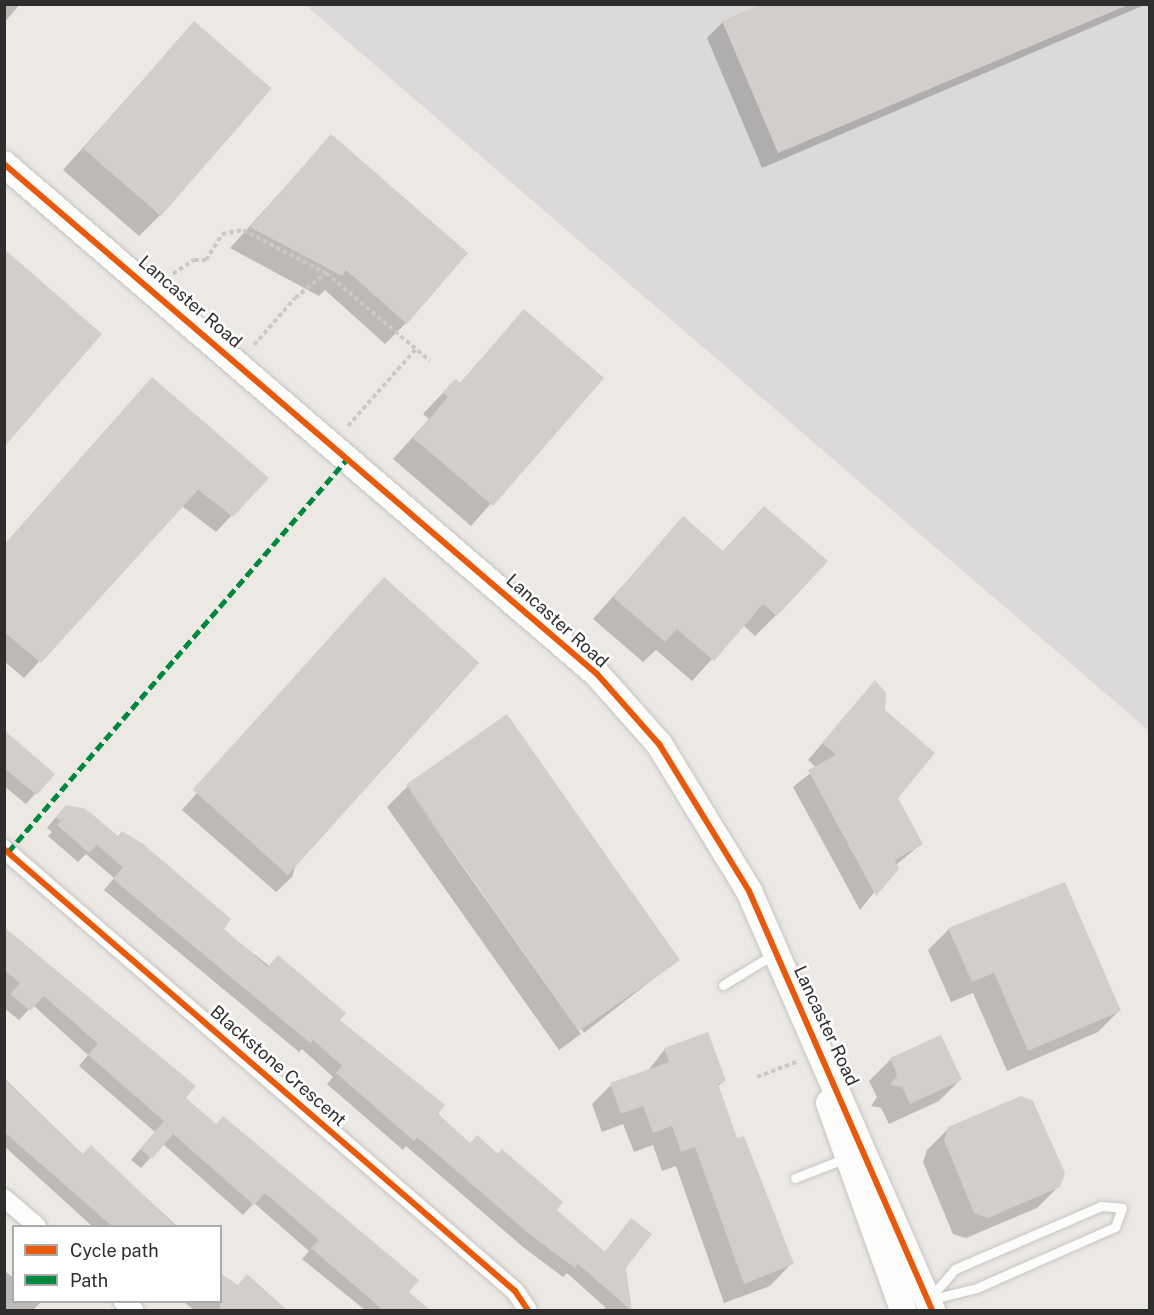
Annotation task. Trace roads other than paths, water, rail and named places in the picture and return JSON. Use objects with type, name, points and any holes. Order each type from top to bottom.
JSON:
[{"type":"street","name":"Lancaster Road","points":[[4,164],[597,674],[659,744],[698,800],[778,956],[857,1154],[930,1305]]},
{"type":"street","name":"Blackstone Crescent","points":[[4,849],[515,1291],[528,1311]]},
{"type":"street","name":"Lancaster Road","points":[[857,1154],[903,1311]]},
{"type":"street","points":[[4,1198],[35,1225]]},
{"type":"lane","points":[[723,985],[778,956]]},
{"type":"lane","points":[[795,1178],[857,1154]]},
{"type":"lane","points":[[1101,1206],[1122,1208],[1115,1227],[1082,1244],[930,1305],[955,1269],[1101,1206]]}]
